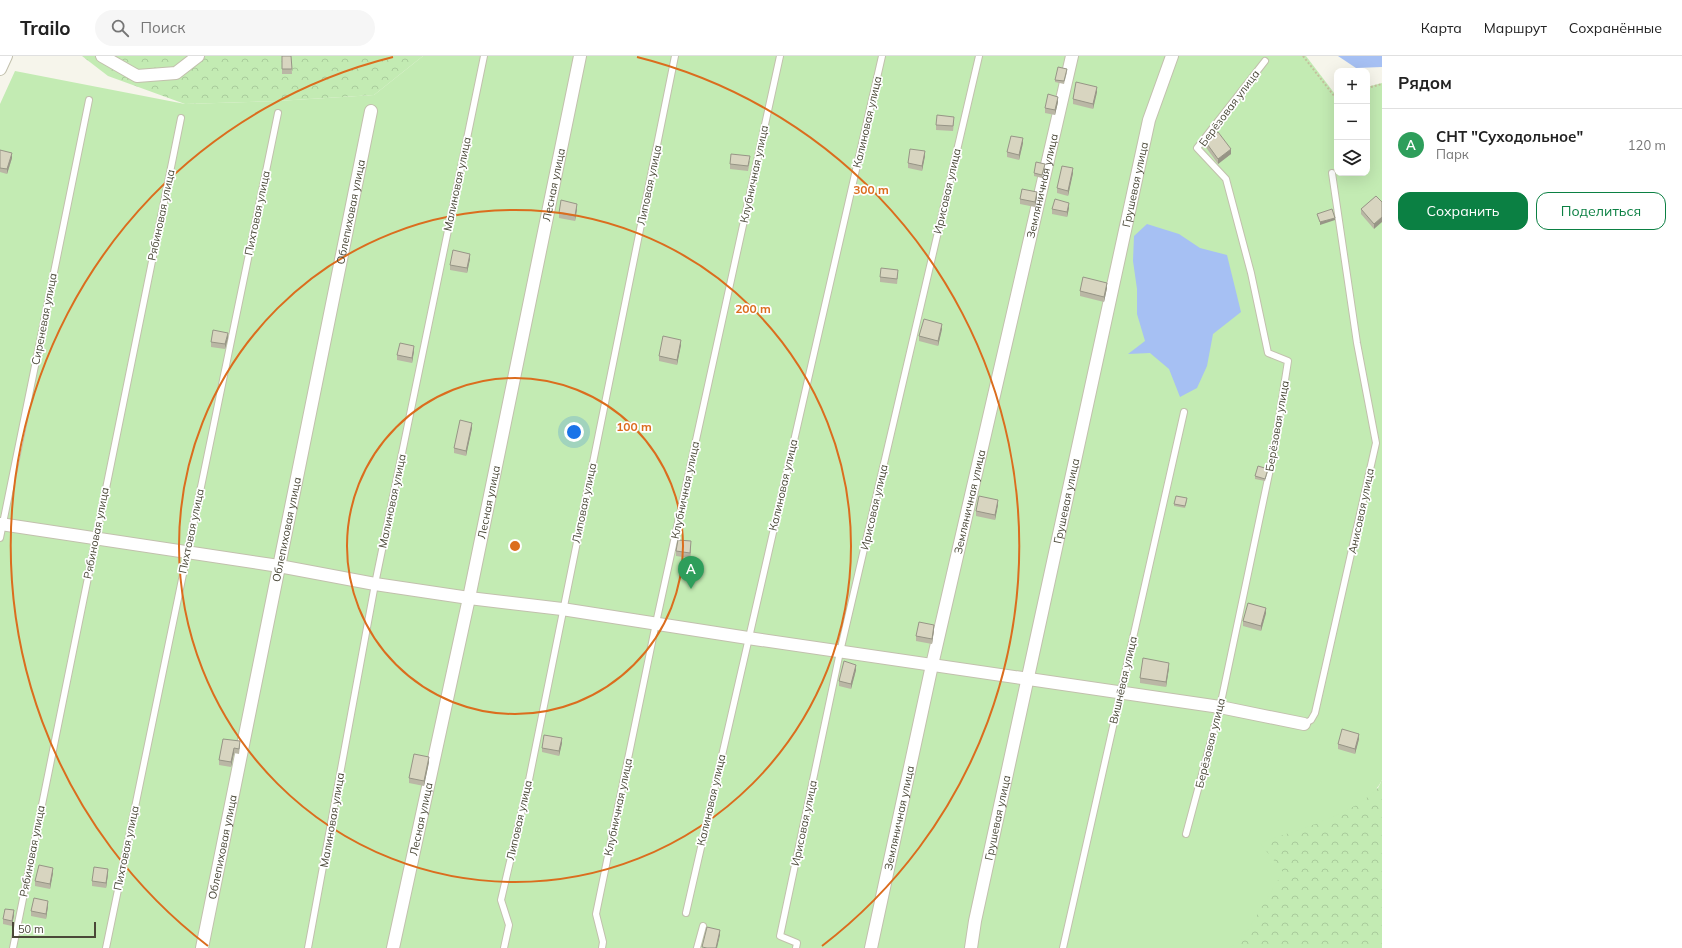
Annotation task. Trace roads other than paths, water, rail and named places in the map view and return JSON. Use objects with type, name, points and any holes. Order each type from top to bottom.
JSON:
[{"type":"street","points":[[0,69],[6,56]]},
{"type":"street","points":[[102,56],[137,76],[176,73],[198,56]]},
{"type":"street","name":"Лесная улица","points":[[393,948],[469,598],[580,56]]},
{"type":"street","name":"Земляничная улица","points":[[871,948],[932,665],[1072,56]]},
{"type":"street","name":"Грушевая улица","points":[[971,948],[975,920],[1026,680],[1149,120],[1172,56]]},
{"type":"street","name":"Облепиховая улица","points":[[202,948],[371,111]]},
{"type":"street","points":[[1,525],[279,566],[375,584],[469,598],[562,609],[1119,694],[1220,707],[1304,724]]},
{"type":"lane","name":"Малиновая улица","points":[[308,948],[375,584],[484,56]]},
{"type":"lane","name":"Липовая улица","points":[[504,948],[509,925],[501,900],[529,780],[562,609],[675,56]]},
{"type":"lane","name":"Клубничная улица","points":[[602,948],[604,942],[596,914],[656,623],[780,56]]},
{"type":"lane","name":"Калиновая улица","points":[[686,913],[882,56]]},
{"type":"lane","name":"Ирисовая улица","points":[[796,948],[797,943],[780,936],[840,652],[979,56]]},
{"type":"lane","name":"Берёзовая улица","points":[[1186,834],[1220,707],[1274,450],[1288,361],[1268,353],[1252,273],[1226,179],[1197,148],[1264,61]]},
{"type":"lane","name":"Сиреневая улица","points":[[0,538],[1,525],[89,100]]},
{"type":"lane","name":"Пихтовая улица","points":[[106,948],[278,113]]},
{"type":"lane","name":"Рябиновая улица","points":[[13,948],[94,539],[181,118]]},
{"type":"lane","name":"Анисовая улица","points":[[1304,724],[1311,720],[1315,713],[1376,443],[1357,343],[1332,174]]},
{"type":"lane","name":"Вишнёвая улица","points":[[1063,948],[1119,694],[1184,412]]},
{"type":"lane","points":[[697,948],[703,926]]},
{"type":"water","points":[[1338,56],[1382,56],[1382,67],[1356,68]]},
{"type":"water","points":[[1147,224],[1179,234],[1200,248],[1227,255],[1241,312],[1213,334],[1207,366],[1197,388],[1180,397],[1169,369],[1150,353],[1128,354],[1145,341],[1137,314],[1137,289],[1133,261],[1134,236]]},
{"type":"place","name":"СНТ \"Суходольное\"","points":[[691,589]]}]
